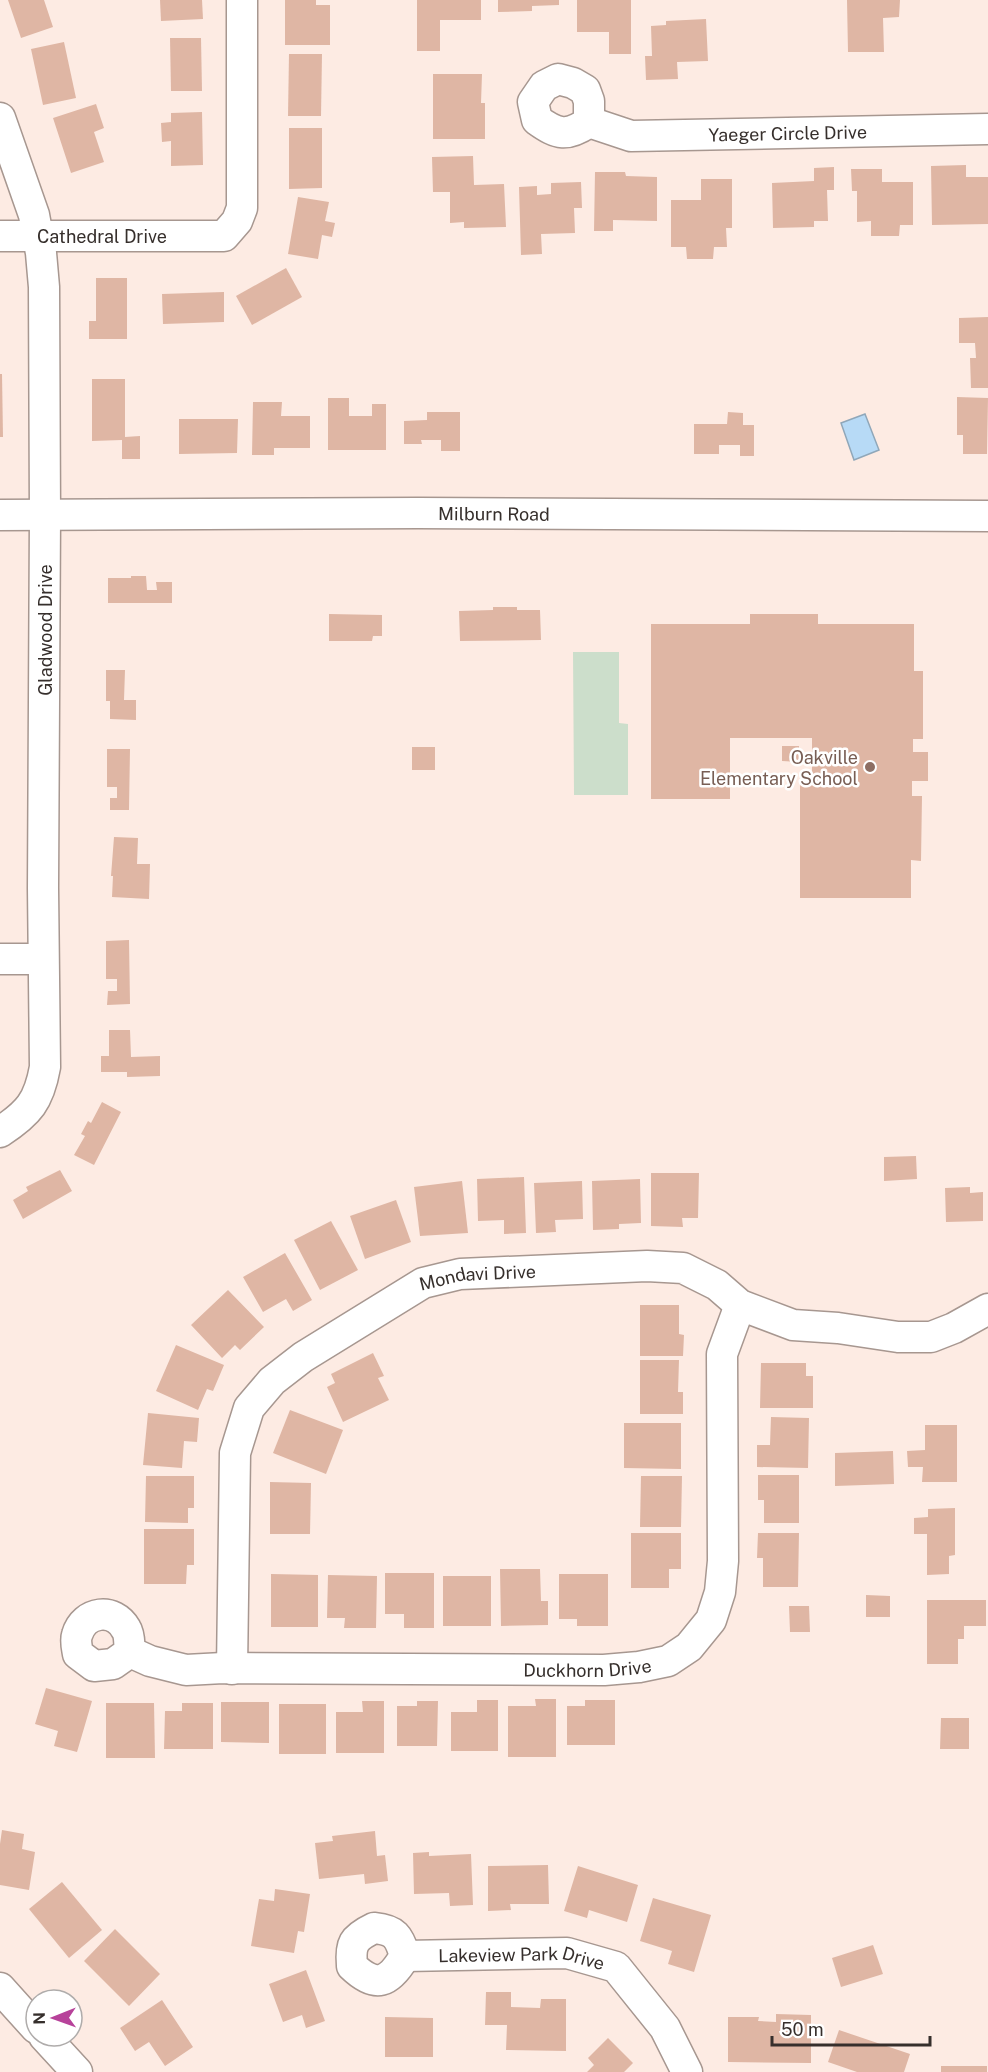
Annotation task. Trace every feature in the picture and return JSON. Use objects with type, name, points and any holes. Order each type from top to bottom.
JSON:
[{"type":"street","name":"Cathedral Drive","points":[[0,236],[224,236],[237,221],[242,208],[242,0]]},
{"type":"street","name":"Gladwood Drive","points":[[0,118],[33,210],[39,236],[44,287],[45,515],[43,959],[45,1067],[42,1083],[34,1103],[21,1118],[0,1132]]},
{"type":"street","name":"Yaeger Circle Drive","points":[[589,122],[631,136],[988,129]]},
{"type":"street","name":"Milburn Road","points":[[0,515],[465,513],[988,516]]},
{"type":"street","points":[[0,959],[43,959]]},
{"type":"street","name":"Mondavi Drive","points":[[232,1669],[235,1453],[249,1408],[272,1381],[303,1357],[423,1283],[460,1274],[647,1266],[683,1268],[717,1285],[740,1305],[793,1325],[838,1328],[898,1337],[931,1336],[954,1328],[988,1309]]},
{"type":"street","name":"Duckhorn Drive","points":[[129,1652],[150,1661],[186,1670],[604,1670],[639,1667],[668,1661],[689,1647],[711,1620],[720,1592],[723,1561],[722,1354],[740,1305]]},
{"type":"street","name":"Lakeview Park Drive","points":[[405,1956],[567,1953],[616,1967],[665,2028],[687,2072]]},
{"type":"street","points":[[0,1988],[24,2015]]},
{"type":"street","points":[[55,2048],[77,2072]]},
{"type":"green space","points":[[573,652],[619,652],[619,723],[628,724],[628,795],[574,795]]},
{"type":"water","points":[[865,414],[879,450],[854,460],[841,423]]},
{"type":"building","points":[[8,0],[44,0],[53,27],[21,38]]},
{"type":"building","points":[[160,0],[202,0],[203,19],[161,21]]},
{"type":"building","points":[[285,0],[316,0],[316,5],[330,5],[330,45],[285,45]]},
{"type":"building","points":[[417,0],[481,0],[481,20],[440,20],[440,51],[417,51]]},
{"type":"building","points":[[498,0],[559,0],[559,5],[532,6],[532,11],[498,12]]},
{"type":"building","points":[[577,0],[631,0],[631,54],[609,54],[609,32],[577,32]]},
{"type":"building","points":[[847,0],[900,0],[899,17],[883,18],[884,52],[848,52]]},
{"type":"building","points":[[706,19],[708,61],[677,62],[678,79],[646,80],[645,56],[652,56],[651,26],[666,25],[666,21]]},
{"type":"building","points":[[170,38],[201,38],[202,91],[171,91]]},
{"type":"building","points":[[64,42],[76,98],[43,105],[31,49]]},
{"type":"building","points":[[289,54],[322,54],[321,116],[288,116]]},
{"type":"building","points":[[433,74],[482,74],[481,103],[485,103],[485,139],[433,139]]},
{"type":"building","points":[[96,104],[104,128],[94,132],[104,162],[71,173],[53,118]]},
{"type":"building","points":[[202,112],[203,165],[171,166],[171,141],[162,142],[161,123],[171,122],[171,113]]},
{"type":"building","points":[[289,128],[322,128],[322,188],[289,189]]},
{"type":"building","points":[[473,156],[474,185],[504,184],[506,227],[464,228],[464,222],[450,223],[450,192],[433,192],[432,157]]},
{"type":"building","points":[[966,165],[966,177],[988,177],[988,224],[932,225],[931,166]]},
{"type":"building","points":[[834,167],[834,190],[827,190],[828,221],[814,221],[814,227],[773,228],[772,183],[814,181],[814,168]]},
{"type":"building","points":[[851,169],[882,169],[882,182],[913,182],[913,225],[900,225],[899,236],[871,236],[871,221],[857,222],[857,191],[852,191]]},
{"type":"building","points":[[595,172],[625,172],[626,176],[657,177],[657,221],[613,220],[613,231],[594,231]]},
{"type":"building","points":[[701,179],[732,179],[732,228],[726,228],[727,247],[714,247],[713,259],[687,259],[686,247],[671,247],[671,200],[701,200]]},
{"type":"building","points":[[581,182],[582,208],[574,208],[575,233],[541,234],[542,254],[521,255],[519,187],[537,186],[537,195],[551,194],[551,183]]},
{"type":"building","points":[[298,197],[329,202],[325,221],[335,223],[332,237],[322,235],[318,259],[288,254]]},
{"type":"building","points":[[286,268],[302,297],[252,325],[236,296]]},
{"type":"building","points":[[96,278],[127,278],[127,339],[89,339],[89,321],[96,321]]},
{"type":"building","points":[[224,292],[224,322],[163,324],[162,294]]},
{"type":"building","points":[[988,317],[988,388],[971,388],[970,358],[976,358],[975,343],[959,343],[959,318]]},
{"type":"building","points":[[0,374],[2,374],[3,437],[0,437]]},
{"type":"building","points":[[92,379],[125,379],[125,437],[140,436],[140,459],[122,459],[122,440],[92,441]]},
{"type":"building","points":[[957,397],[988,398],[987,454],[963,454],[963,435],[957,435]]},
{"type":"building","points":[[328,398],[349,398],[349,416],[372,416],[372,404],[386,404],[386,450],[328,450]]},
{"type":"building","points":[[253,402],[282,402],[281,416],[310,416],[310,448],[274,448],[274,455],[252,455]]},
{"type":"building","points":[[427,412],[460,412],[460,451],[441,451],[441,440],[421,440],[422,444],[404,444],[404,421],[427,420]]},
{"type":"building","points":[[728,412],[743,413],[743,425],[754,425],[754,456],[740,456],[740,445],[719,445],[719,454],[694,454],[694,424],[727,424]]},
{"type":"building","points":[[179,419],[238,419],[237,453],[179,454]]},
{"type":"building","points":[[131,576],[146,576],[147,590],[157,590],[156,582],[172,582],[172,603],[108,603],[108,578],[131,578]]},
{"type":"building","points":[[493,607],[540,610],[541,640],[460,641],[459,611],[493,610]]},
{"type":"building","points":[[329,614],[382,615],[382,636],[373,636],[372,641],[329,641]]},
{"type":"building","name":"Oakville Elementary School","points":[[750,614],[818,614],[818,624],[914,624],[914,671],[923,671],[923,739],[913,739],[913,752],[928,752],[928,781],[912,781],[912,796],[922,796],[921,861],[911,860],[911,898],[800,898],[800,784],[812,784],[812,738],[730,738],[730,799],[651,799],[651,624],[750,624]]},
{"type":"building","points":[[106,670],[125,670],[124,700],[136,700],[136,720],[110,719],[110,701],[106,701]]},
{"type":"building","points":[[782,746],[799,746],[799,762],[782,761]]},
{"type":"building","points":[[412,747],[435,747],[435,770],[412,770]]},
{"type":"building","points":[[107,749],[130,749],[129,810],[110,810],[110,798],[117,798],[117,787],[107,787]]},
{"type":"building","points":[[114,837],[138,838],[137,864],[150,864],[149,899],[112,897]]},
{"type":"building","points":[[129,940],[130,1004],[107,1005],[108,991],[117,991],[117,979],[106,979],[106,941]]},
{"type":"building","points":[[109,1030],[130,1030],[131,1057],[160,1056],[160,1076],[127,1077],[127,1072],[101,1072],[101,1056],[109,1056]]},
{"type":"building","points":[[102,1102],[121,1112],[94,1165],[74,1155],[85,1136],[81,1134],[88,1121],[91,1123]]},
{"type":"building","points":[[916,1156],[917,1179],[884,1181],[884,1157]]},
{"type":"building","points":[[60,1170],[72,1191],[23,1219],[13,1200],[28,1191],[26,1187]]},
{"type":"building","points":[[651,1173],[699,1173],[698,1218],[682,1218],[683,1227],[651,1226]]},
{"type":"building","points":[[524,1177],[526,1233],[504,1234],[504,1220],[478,1221],[477,1179]]},
{"type":"building","points":[[640,1179],[641,1223],[619,1224],[619,1229],[593,1230],[592,1181]]},
{"type":"building","points":[[462,1181],[468,1233],[420,1236],[414,1187]]},
{"type":"building","points":[[582,1181],[583,1219],[555,1220],[556,1232],[536,1233],[534,1183]]},
{"type":"building","points":[[970,1187],[970,1193],[983,1192],[983,1221],[946,1222],[945,1188]]},
{"type":"building","points":[[396,1200],[411,1242],[365,1259],[350,1216]]},
{"type":"building","points":[[331,1221],[358,1270],[320,1290],[294,1240]]},
{"type":"building","points":[[285,1253],[312,1300],[293,1311],[286,1299],[263,1312],[243,1277]]},
{"type":"building","points":[[228,1290],[264,1327],[240,1350],[235,1345],[222,1358],[191,1325]]},
{"type":"building","points":[[640,1305],[679,1305],[679,1334],[684,1335],[683,1356],[640,1356]]},
{"type":"building","points":[[176,1345],[224,1365],[213,1391],[207,1389],[198,1410],[156,1391]]},
{"type":"building","points":[[373,1353],[384,1376],[378,1378],[389,1400],[343,1422],[327,1387],[335,1383],[331,1374]]},
{"type":"building","points":[[640,1360],[679,1360],[678,1392],[683,1392],[683,1414],[640,1414]]},
{"type":"building","points":[[761,1363],[806,1363],[806,1376],[813,1376],[813,1408],[760,1408]]},
{"type":"building","points":[[290,1410],[343,1430],[326,1474],[273,1453]]},
{"type":"building","points":[[148,1413],[199,1418],[197,1442],[184,1441],[182,1468],[143,1465]]},
{"type":"building","points":[[771,1417],[809,1418],[808,1468],[757,1467],[757,1445],[770,1445]]},
{"type":"building","points":[[624,1423],[681,1423],[681,1469],[624,1468]]},
{"type":"building","points":[[925,1425],[957,1425],[957,1482],[922,1482],[923,1467],[908,1467],[907,1451],[925,1450]]},
{"type":"building","points":[[893,1451],[894,1484],[835,1486],[835,1453]]},
{"type":"building","points":[[758,1475],[799,1475],[799,1523],[764,1523],[764,1500],[758,1500]]},
{"type":"building","points":[[146,1476],[194,1476],[194,1508],[188,1508],[188,1523],[145,1522]]},
{"type":"building","points":[[641,1476],[682,1476],[681,1527],[640,1527]]},
{"type":"building","points":[[270,1482],[311,1483],[310,1534],[270,1534]]},
{"type":"building","points":[[955,1508],[955,1555],[949,1556],[949,1574],[927,1575],[927,1534],[914,1534],[914,1518],[928,1517],[928,1509]]},
{"type":"building","points":[[144,1529],[194,1529],[194,1565],[187,1565],[186,1584],[144,1584]]},
{"type":"building","points":[[631,1533],[681,1533],[681,1569],[669,1569],[669,1588],[631,1588]]},
{"type":"building","points":[[758,1533],[799,1533],[798,1587],[763,1587],[763,1558],[757,1558]]},
{"type":"building","points":[[500,1569],[540,1569],[541,1601],[548,1601],[548,1625],[501,1626]]},
{"type":"building","points":[[385,1573],[434,1573],[434,1628],[404,1628],[404,1614],[385,1614]]},
{"type":"building","points":[[271,1574],[318,1575],[318,1627],[271,1627]]},
{"type":"building","points":[[559,1574],[608,1574],[608,1626],[577,1626],[577,1619],[559,1619]]},
{"type":"building","points":[[328,1575],[377,1576],[376,1628],[344,1628],[345,1618],[327,1618]]},
{"type":"building","points":[[443,1576],[491,1576],[491,1626],[443,1626]]},
{"type":"building","points":[[866,1595],[890,1596],[890,1617],[866,1617]]},
{"type":"building","points":[[927,1600],[986,1600],[986,1626],[964,1626],[964,1639],[958,1639],[958,1664],[927,1664]]},
{"type":"building","points":[[789,1606],[809,1606],[810,1632],[790,1632]]},
{"type":"building","points":[[46,1688],[92,1701],[77,1752],[54,1746],[58,1731],[35,1724]]},
{"type":"building","points":[[535,1699],[556,1699],[556,1757],[508,1757],[508,1706],[536,1706]]},
{"type":"building","points":[[477,1700],[498,1700],[498,1751],[451,1751],[451,1712],[477,1712]]},
{"type":"building","points":[[585,1700],[615,1700],[615,1745],[567,1745],[567,1706],[585,1706]]},
{"type":"building","points":[[362,1701],[384,1701],[384,1753],[336,1753],[336,1712],[363,1712]]},
{"type":"building","points":[[417,1701],[438,1701],[437,1746],[397,1746],[397,1706],[417,1706]]},
{"type":"building","points":[[221,1702],[269,1702],[269,1743],[221,1742]]},
{"type":"building","points":[[106,1703],[154,1703],[155,1758],[106,1758]]},
{"type":"building","points":[[182,1703],[213,1703],[213,1749],[164,1749],[165,1711],[182,1711]]},
{"type":"building","points":[[279,1704],[326,1704],[326,1754],[279,1754]]},
{"type":"building","points":[[941,1718],[969,1718],[969,1749],[940,1749]]},
{"type":"building","points":[[2,1830],[24,1834],[22,1849],[35,1852],[29,1890],[0,1885]]},
{"type":"building","points":[[375,1831],[377,1856],[385,1855],[388,1881],[365,1884],[364,1874],[319,1879],[315,1843],[333,1841],[332,1836]]},
{"type":"building","points":[[429,1852],[429,1856],[471,1854],[473,1905],[450,1906],[449,1893],[414,1894],[413,1853]]},
{"type":"building","points":[[548,1865],[549,1904],[510,1904],[511,1910],[488,1911],[488,1866]]},
{"type":"building","points":[[578,1866],[638,1885],[627,1922],[589,1910],[587,1918],[564,1911]]},
{"type":"building","points":[[62,1882],[102,1930],[69,1958],[29,1909]]},
{"type":"building","points":[[275,1889],[310,1894],[304,1932],[298,1931],[294,1953],[251,1946],[259,1899],[274,1901]]},
{"type":"building","points":[[653,1898],[711,1915],[694,1972],[668,1964],[672,1951],[640,1941]]},
{"type":"building","points":[[115,1929],[160,1974],[129,2006],[84,1961]]},
{"type":"building","points":[[873,1945],[883,1974],[841,1987],[832,1958]]},
{"type":"building","points":[[306,1970],[325,2021],[306,2028],[302,2015],[283,2022],[269,1984]]},
{"type":"building","points":[[486,1992],[511,1992],[511,2007],[540,2008],[541,1999],[566,1999],[566,2051],[506,2050],[507,2025],[485,2025]]},
{"type":"building","points":[[162,2000],[193,2047],[165,2066],[149,2042],[135,2051],[120,2028]]},
{"type":"building","points":[[776,2014],[811,2015],[811,2063],[728,2062],[728,2017],[759,2017],[758,2021],[776,2022]]},
{"type":"building","points":[[385,2017],[433,2018],[433,2057],[385,2057]]},
{"type":"building","points":[[839,2030],[910,2054],[904,2072],[857,2072],[828,2062]]},
{"type":"building","points":[[608,2038],[633,2063],[624,2072],[587,2072],[594,2065],[588,2058]]},
{"type":"building","points":[[941,2066],[987,2066],[987,2072],[941,2072]]},
{"type":"place","name":"Oakville Elementary School","points":[[870,767]]}]
